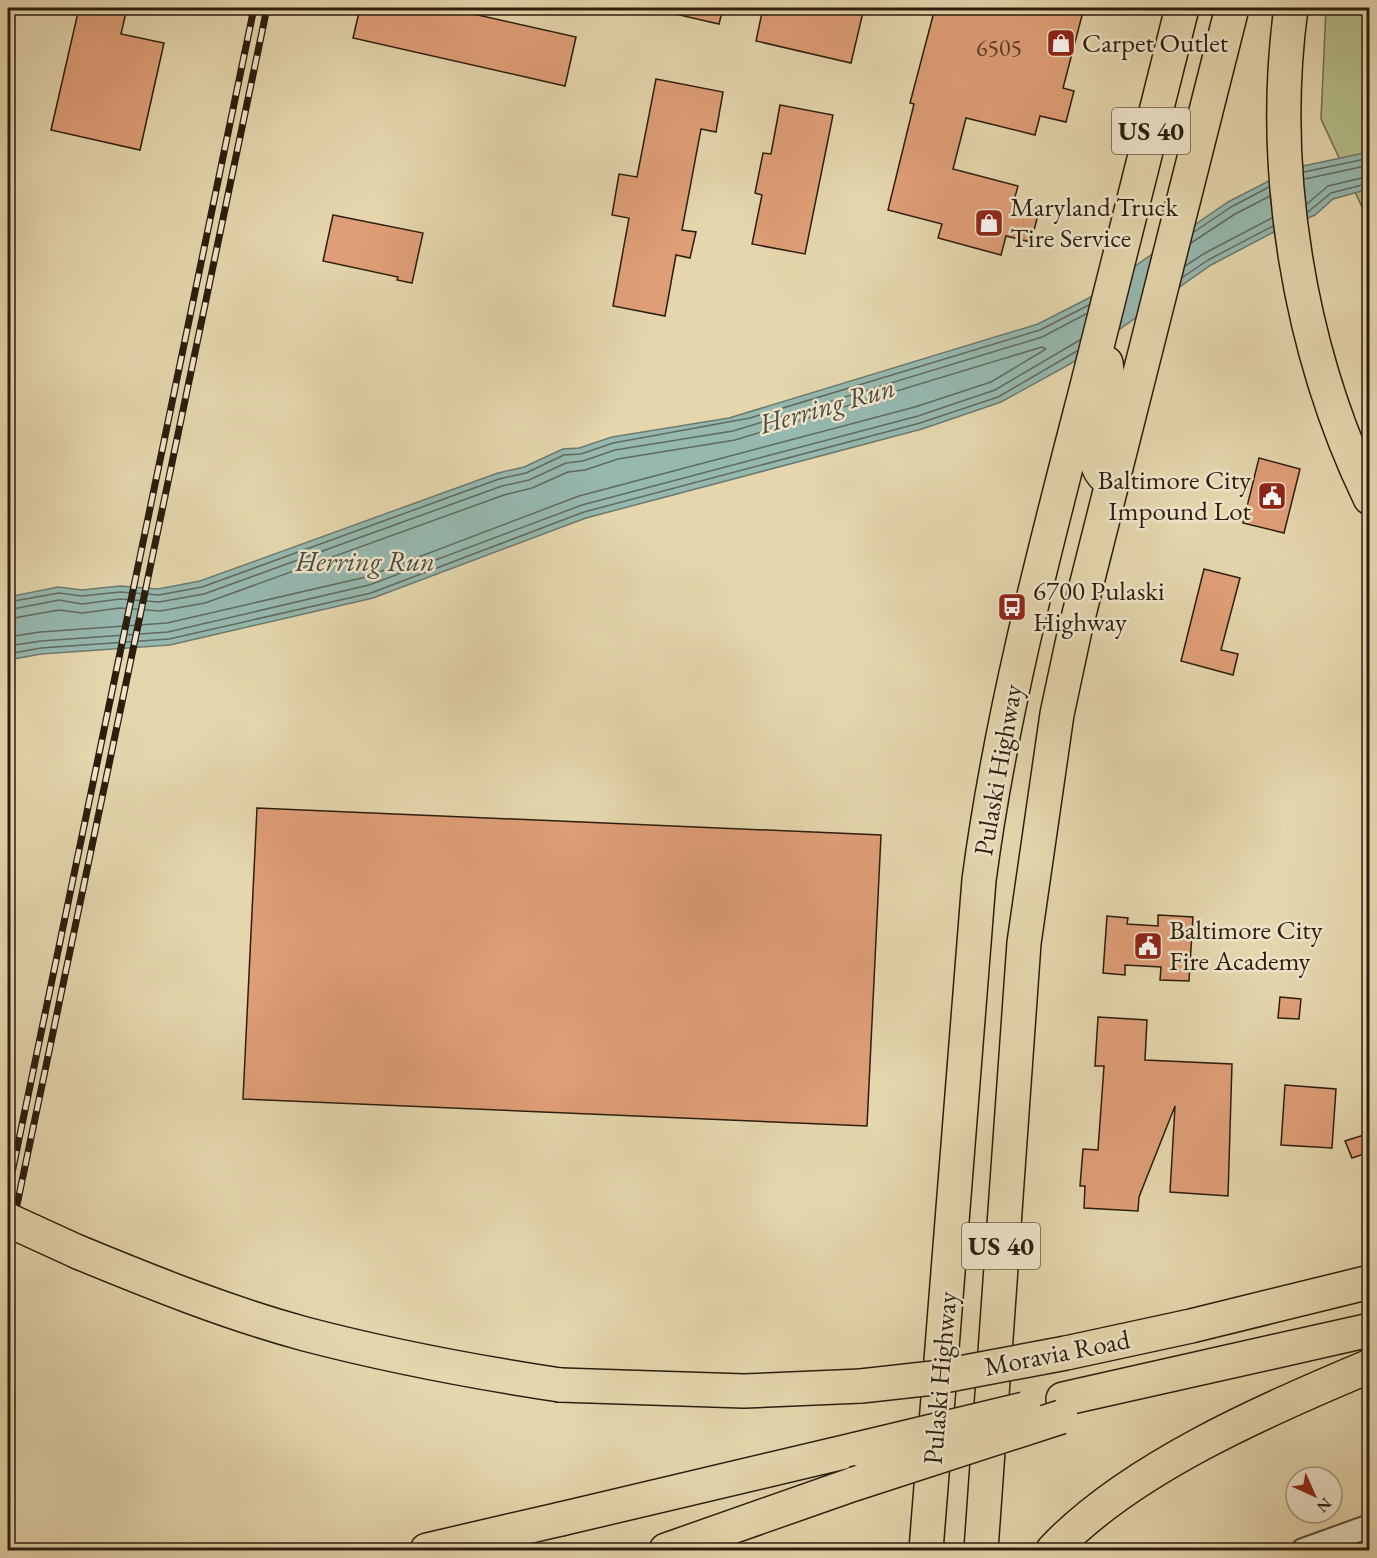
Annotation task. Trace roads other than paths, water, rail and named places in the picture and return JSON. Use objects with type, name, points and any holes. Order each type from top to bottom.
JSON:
[{"type":"main road","name":"Pulaski Highway","points":[[926,1551],[979,880],[987,815],[1023,637],[1096,380],[1100,332],[1182,8]]},
{"type":"main road","points":[[1188,184],[1193,97],[1211,8]]},
{"type":"main road","name":"Pulaski Highway","points":[[981,1551],[1024,942],[1057,714],[1112,483],[1232,8]]},
{"type":"main road","points":[[1291,8],[1283,101],[1286,177],[1292,236],[1329,397],[1370,498]]},
{"type":"main road","points":[[1096,380],[1106,398],[1097,460],[1101,472],[1112,483]]},
{"type":"main road","name":"Moravia Road","points":[[8,1220],[156,1284],[304,1334],[479,1373],[560,1385],[744,1391],[861,1386],[933,1378],[1191,1326],[1370,1282]]},
{"type":"main road","points":[[427,1551],[857,1449],[1062,1408],[1196,1371],[1370,1330]]},
{"type":"main road","points":[[1053,1551],[1079,1524],[1107,1502],[1156,1471],[1228,1431],[1370,1366]]},
{"type":"main road","points":[[666,1551],[1062,1408]]},
{"type":"main road","points":[[917,1551],[933,1446]]},
{"type":"street","points":[[1303,1551],[1370,1526]]},
{"type":"water","name":"Herring Run","points":[[1369,152],[1369,189],[1333,199],[1315,215],[1272,233],[1211,265],[1070,364],[1001,402],[922,429],[586,518],[373,598],[170,645],[41,654],[8,660],[8,597],[58,587],[82,590],[120,586],[158,589],[200,581],[498,473],[524,467],[563,449],[579,448],[612,437],[729,418],[1038,324],[1087,299],[1228,202],[1294,168]]},
{"type":"railway","points":[[8,1192],[254,8]]},
{"type":"railway","points":[[8,1248],[267,8]]},
{"type":"place","name":"Carpet Outlet","points":[[1061,43]]},
{"type":"place","name":"Maryland Truck Tire Service","points":[[989,223]]},
{"type":"place","name":"Baltimore City Impound Lot","points":[[1272,496]]},
{"type":"place","name":"6700 Pulaski Highway","points":[[1012,607]]},
{"type":"place","name":"Baltimore City Fire Academy","points":[[1148,946]]}]
